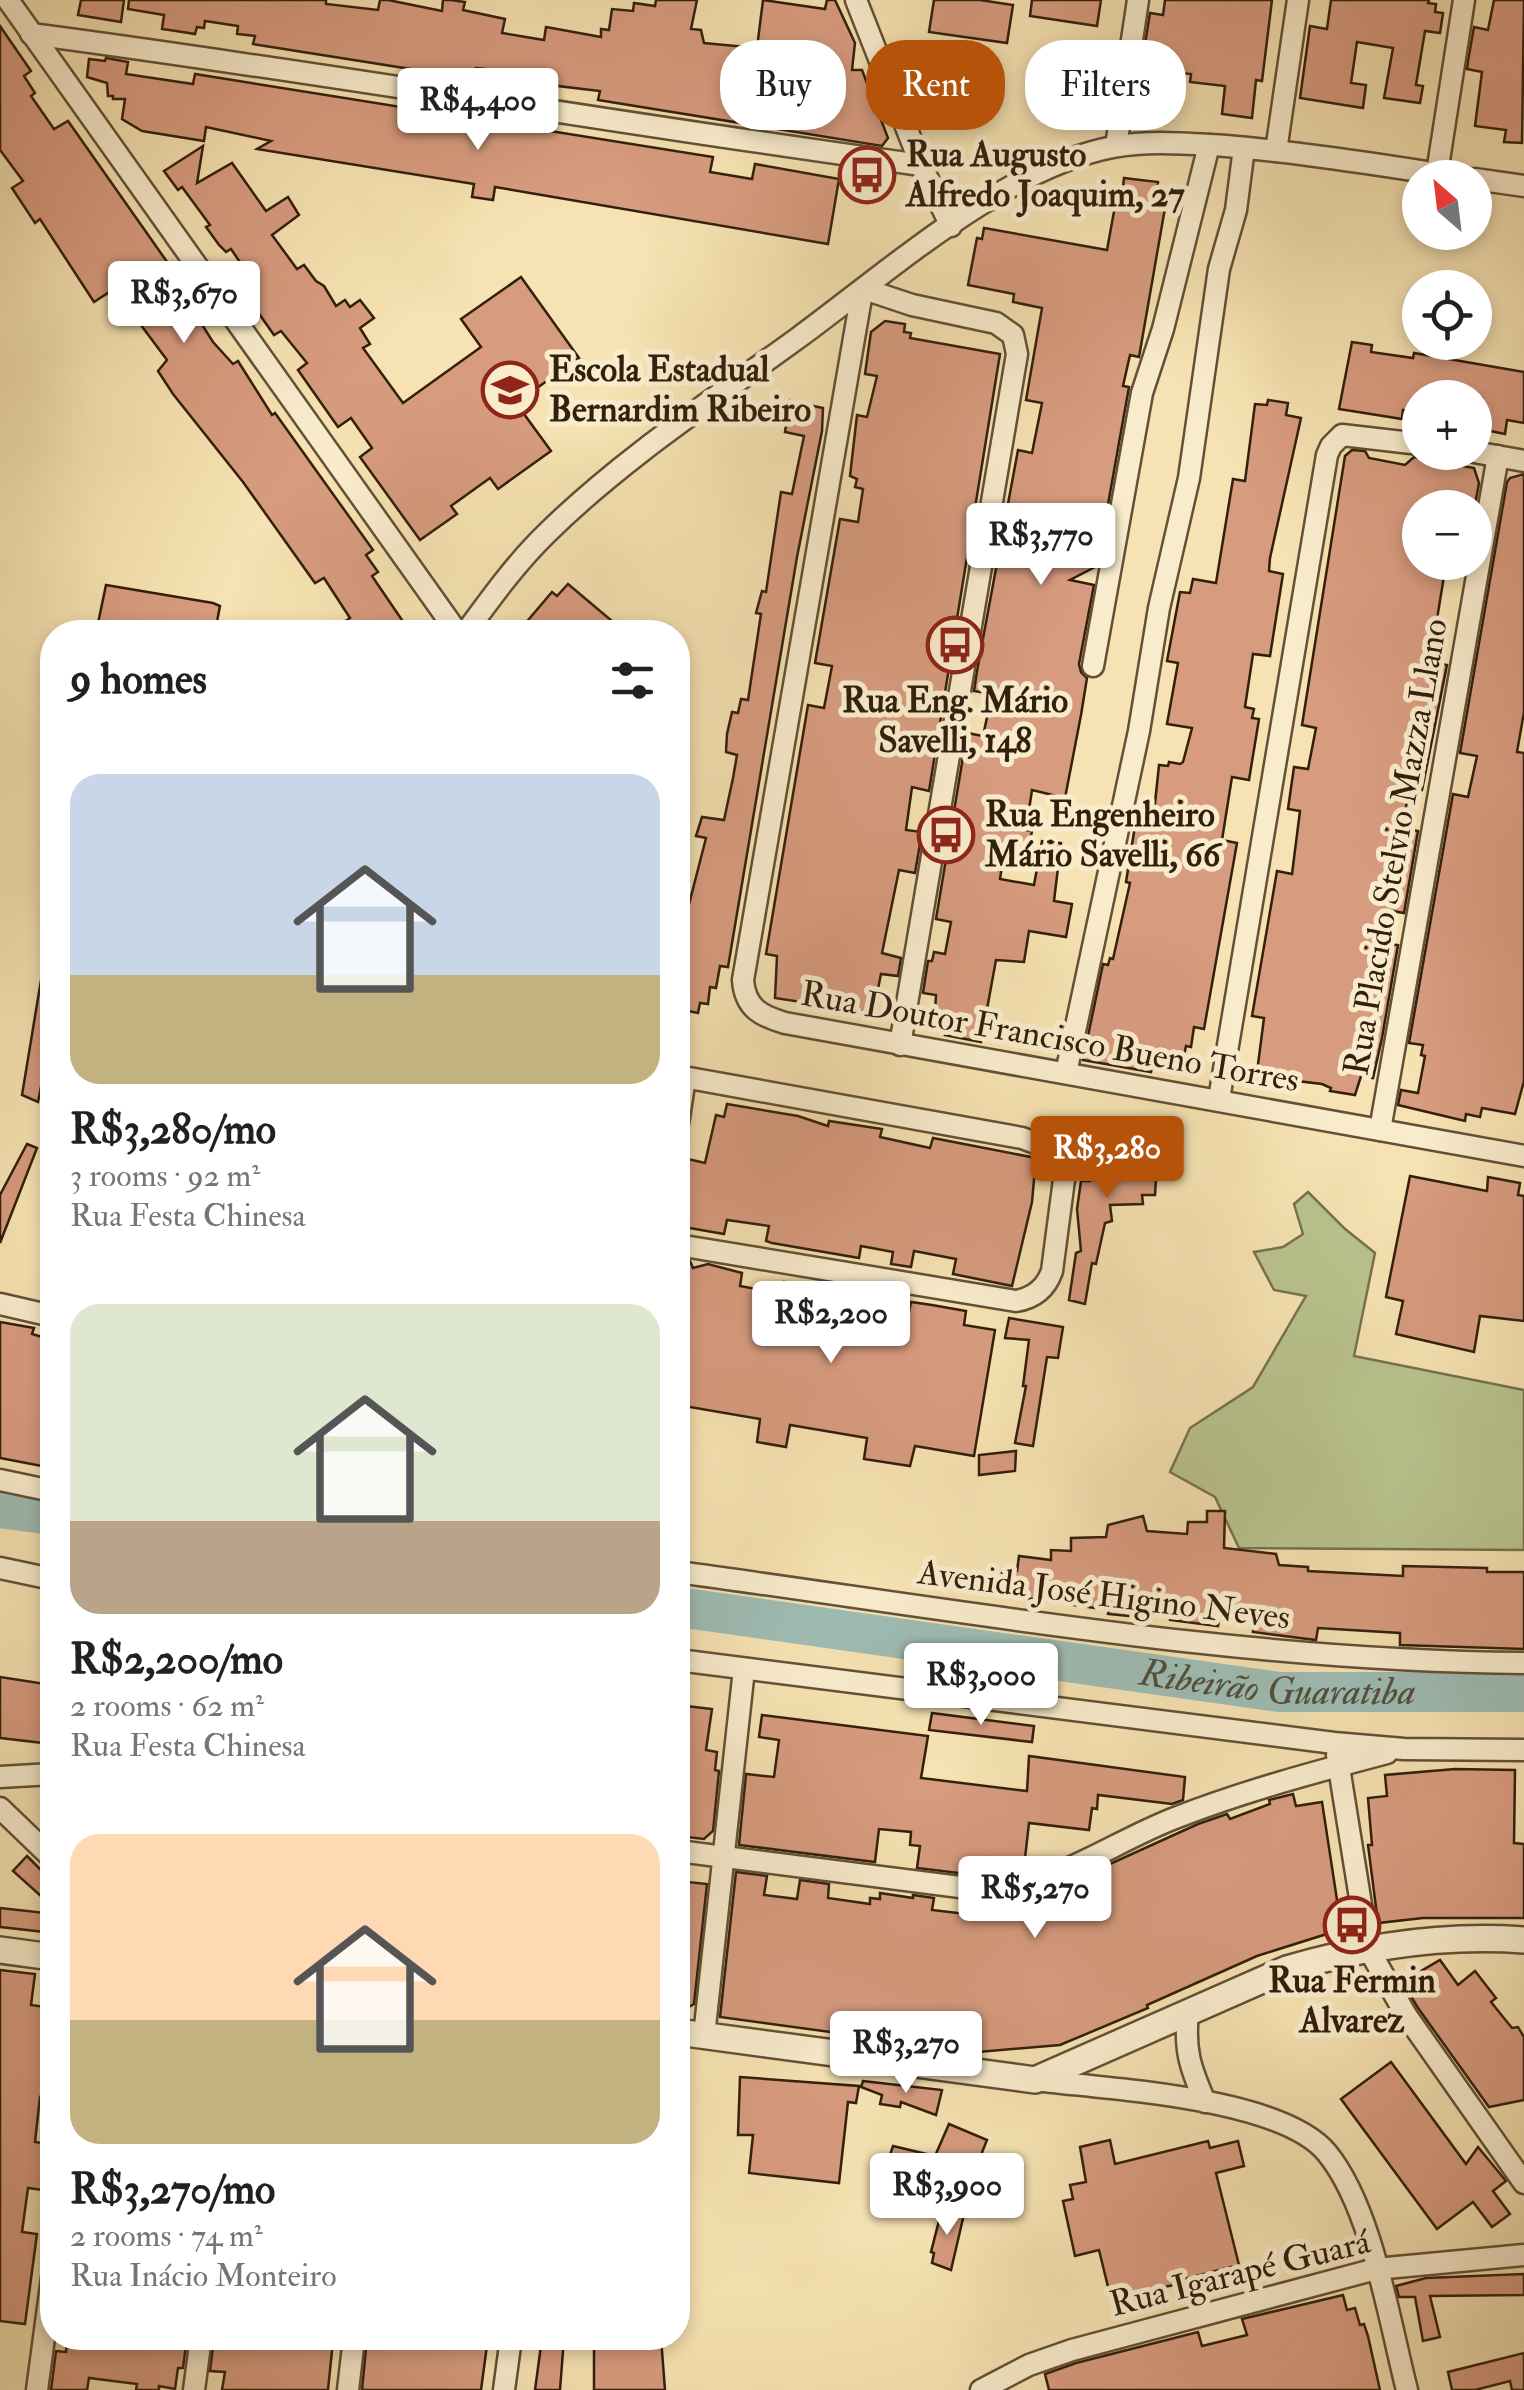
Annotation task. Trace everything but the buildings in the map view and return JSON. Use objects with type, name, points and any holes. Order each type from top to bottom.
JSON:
[{"type":"street","points":[[8,0],[448,620]]},
{"type":"street","points":[[856,0],[921,165],[951,226]]},
{"type":"street","points":[[1116,146],[1138,0]]},
{"type":"street","points":[[1276,151],[1298,0]]},
{"type":"street","points":[[1438,160],[1464,0]]},
{"type":"street","points":[[31,34],[292,68],[668,131],[921,165]]},
{"type":"street","points":[[475,620],[536,545],[657,440],[951,226],[1038,173],[1116,146],[1173,143],[1276,151],[1402,169]]},
{"type":"street","points":[[1093,666],[1142,394],[1164,329],[1209,145]]},
{"type":"street","points":[[1066,1073],[1139,731],[1159,608],[1189,478],[1219,269],[1236,210],[1244,148]]},
{"type":"street","points":[[1492,181],[1524,186]]},
{"type":"street","points":[[863,290],[912,305],[996,322],[1013,336],[1018,354],[900,1045]]},
{"type":"street","name":"Rua Doutor Francisco Bueno Torres","points":[[863,290],[750,938],[744,991],[748,1002],[763,1016],[900,1045],[1524,1156]]},
{"type":"street","points":[[1219,1099],[1327,456],[1342,435],[1402,442]]},
{"type":"street","points":[[1492,455],[1524,461]]},
{"type":"street","name":"Rua Placido Stelvio Mazza Llano","points":[[1380,1130],[1498,456]]},
{"type":"street","points":[[690,1078],[1022,1138],[1054,1150],[1065,1172],[1059,1236],[1048,1283],[1027,1299],[1016,1301],[690,1247]]},
{"type":"street","points":[[0,1304],[40,1313]]},
{"type":"street","points":[[0,1480],[40,1489]]},
{"type":"street","points":[[0,1568],[40,1576]]},
{"type":"street","name":"Avenida José Higino Neves","points":[[690,1574],[1310,1654],[1524,1663]]},
{"type":"street","points":[[690,1662],[1334,1743],[1404,1749],[1524,1750]]},
{"type":"street","points":[[704,2036],[744,1669]]},
{"type":"street","points":[[1334,1743],[1368,1948],[1444,2073],[1524,2183]]},
{"type":"street","points":[[690,1852],[933,1885],[991,1891],[1012,1889],[1054,1876],[1171,1819],[1285,1780],[1404,1749]]},
{"type":"street","points":[[0,1776],[40,1774]]},
{"type":"street","points":[[0,1808],[40,1846]]},
{"type":"street","points":[[1035,2080],[1288,1969],[1368,1948],[1437,1940],[1524,1940]]},
{"type":"street","points":[[0,1950],[40,1955]]},
{"type":"street","points":[[1188,2012],[1184,2042],[1187,2058],[1205,2102]]},
{"type":"street","points":[[690,2034],[1205,2102],[1276,2119],[1326,2151],[1344,2180],[1364,2224],[1407,2390]]},
{"type":"street","name":"Rua Igarapé Guará","points":[[980,2390],[1029,2365],[1072,2350],[1376,2270],[1524,2255]]},
{"type":"street","points":[[37,2390],[42,2350]]},
{"type":"street","points":[[194,2390],[199,2350]]},
{"type":"street","points":[[348,2390],[353,2350]]},
{"type":"street","points":[[504,2390],[509,2350]]},
{"type":"green space","points":[[1308,1192],[1375,1253],[1354,1356],[1524,1390],[1524,1550],[1239,1548],[1215,1497],[1170,1472],[1190,1428],[1253,1387],[1306,1296],[1274,1290],[1254,1252],[1283,1247],[1303,1234],[1294,1204]]},
{"type":"waterway","name":"Ribeirão Guaratiba","points":[[0,1508],[40,1513]]},
{"type":"waterway","name":"Ribeirão Guaratiba","points":[[690,1609],[1279,1692],[1524,1692]]},
{"type":"place","name":"Rua Augusto Alfredo Joaquim, 27","points":[[867,175]]},
{"type":"place","name":"Escola Estadual Bernardim Ribeiro","points":[[510,390]]},
{"type":"place","name":"Rua Eng. Mário Savelli, 148","points":[[955,645]]},
{"type":"place","name":"Rua Engenheiro Mário Savelli, 66","points":[[946,835]]},
{"type":"place","name":"Rua Fermin Alvarez","points":[[1352,1925]]}]
